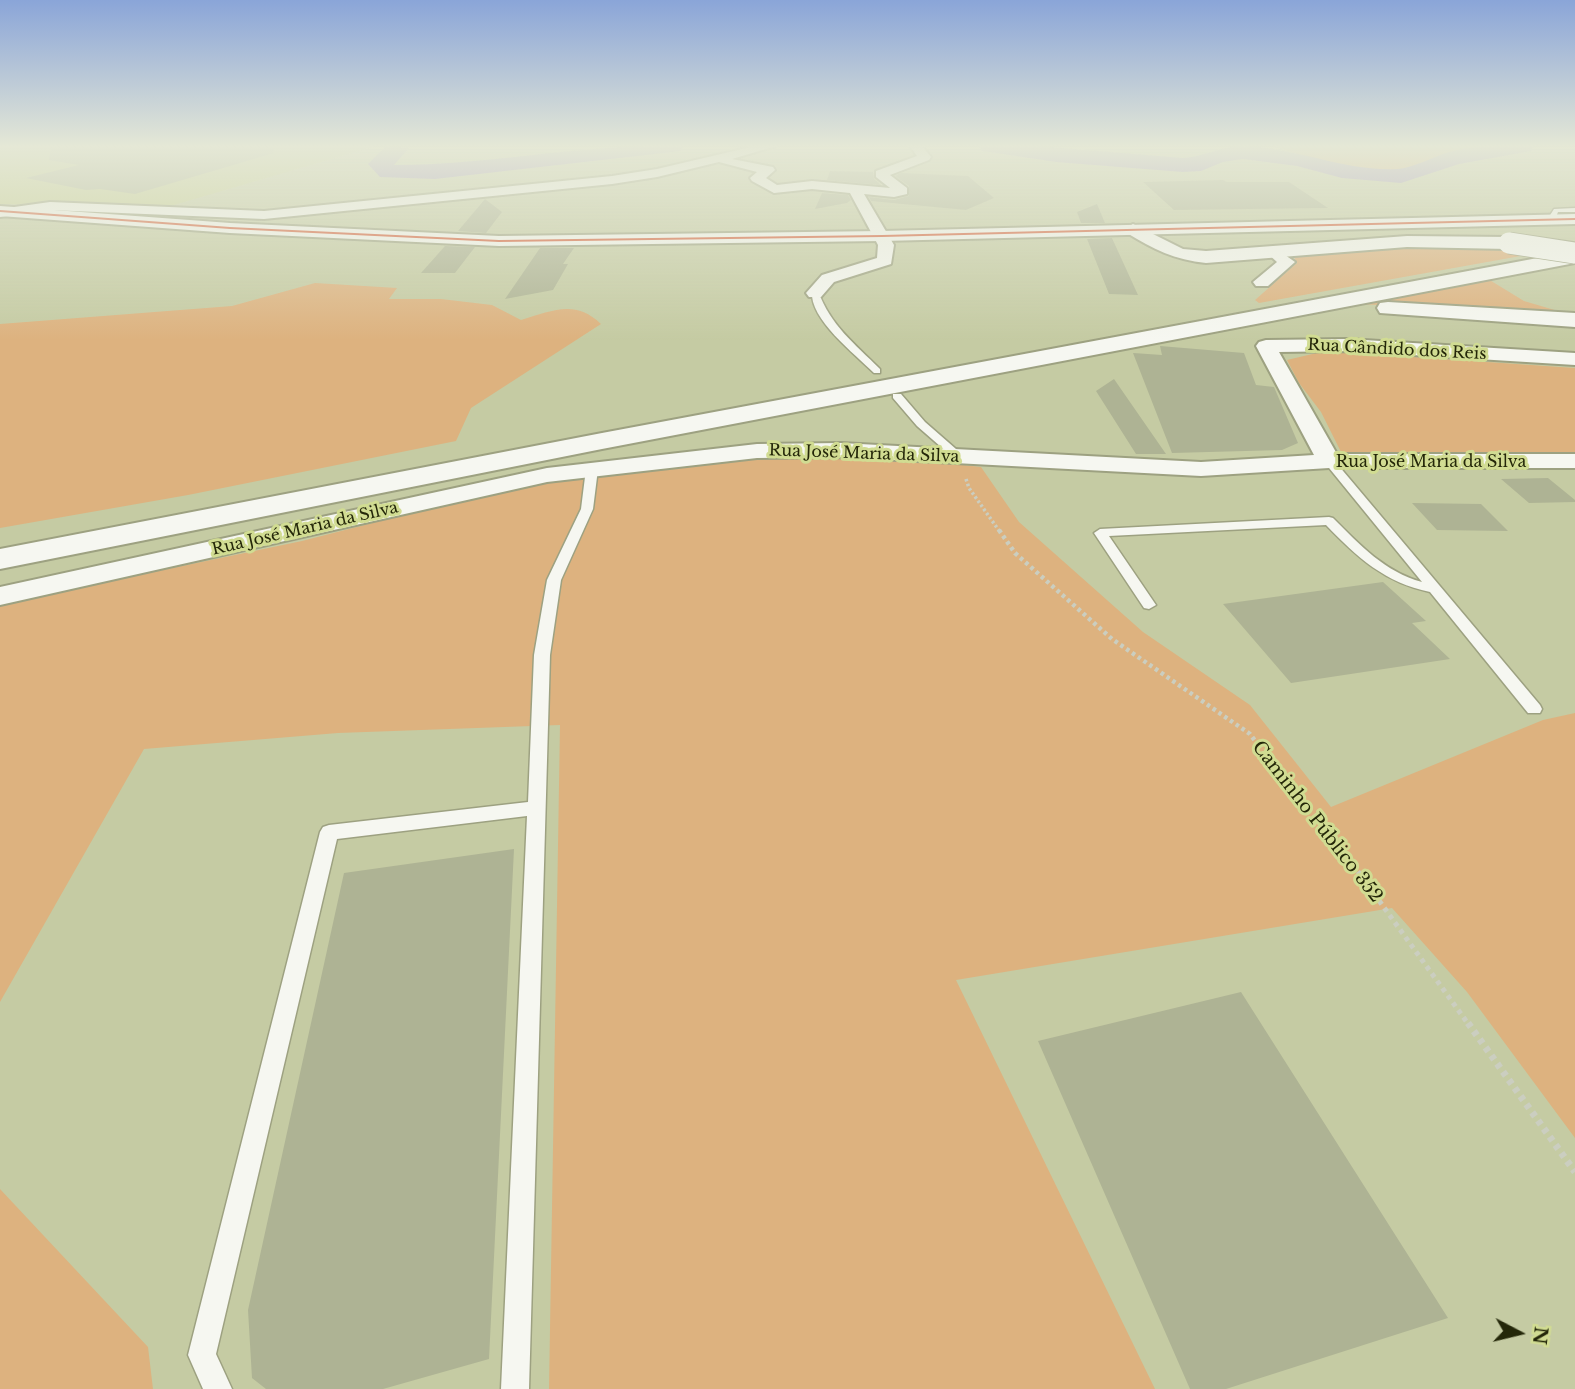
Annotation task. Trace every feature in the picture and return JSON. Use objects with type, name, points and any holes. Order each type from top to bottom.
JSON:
[{"type":"main road","points":[[2,211],[230,228],[499,241],[882,236],[1575,219]]},
{"type":"main road","points":[[1133,229],[1174,252],[1192,256],[1275,253],[1414,240],[1459,239],[1509,243],[1575,254]]},
{"type":"main road","points":[[1164,229],[1181,246],[1222,256]]},
{"type":"main road","points":[[0,559],[1306,308],[1515,286],[1575,254]]},
{"type":"main road","points":[[0,547],[662,420],[1575,254]]},
{"type":"main road","points":[[1515,286],[1575,312]]},
{"type":"main road","points":[[1306,308],[1396,309],[1575,320]]},
{"type":"street","points":[[165,211],[264,215],[308,211]]},
{"type":"street","points":[[815,293],[819,284],[830,277],[886,260],[886,245],[866,211]]},
{"type":"street","points":[[1262,282],[1287,262],[1275,253]]},
{"type":"street","name":"Rua Cândido dos Reis","points":[[1329,461],[1266,346],[1348,345],[1575,359]]},
{"type":"street","name":"Rua José Maria da Silva","points":[[0,596],[547,475],[757,451],[841,450],[1201,469],[1329,461],[1575,461]]},
{"type":"lane","points":[[1552,220],[1556,211]]},
{"type":"lane","points":[[815,293],[815,304],[833,328],[877,370]]},
{"type":"lane","points":[[897,396],[921,424],[960,458]]},
{"type":"lane","points":[[1329,461],[1534,709]]},
{"type":"lane","points":[[515,1389],[542,655],[554,580],[587,509],[592,469]]},
{"type":"lane","points":[[1149,605],[1100,533],[1329,521],[1378,570],[1411,586],[1434,589]]},
{"type":"lane","points":[[218,1389],[202,1355],[329,832],[535,808]]},
{"type":"path","name":"Caminho Público 352","points":[[960,458],[969,488],[1015,553],[1112,639],[1250,734],[1354,866],[1575,1172]]},
{"type":"shaded area","points":[[1423,243],[1468,243],[1543,252],[1259,303],[1255,300],[1297,263],[1294,257],[1297,255]]},
{"type":"shaded area","points":[[1488,279],[1524,301],[1575,316],[1360,304]]},
{"type":"shaded area","points":[[315,283],[397,288],[389,299],[441,299],[492,305],[521,320],[572,309],[591,316],[601,324],[471,408],[456,441],[188,495],[0,528],[0,324],[232,306]]},
{"type":"shaded area","points":[[1325,351],[1575,368],[1575,452],[1356,455],[1341,452],[1321,412],[1299,383],[1287,360]]},
{"type":"shaded area","points":[[817,457],[918,460],[981,467],[1019,522],[1143,632],[1250,705],[1331,807],[1543,720],[1575,713],[1575,1138],[1467,992],[1392,908],[956,980],[1155,1389],[549,1389],[560,725],[338,733],[144,749],[0,1002],[0,604],[302,541],[486,494],[574,477],[744,460]]},
{"type":"shaded area","points":[[0,1189],[148,1347],[153,1389],[0,1389]]},
{"type":"building","points":[[475,211],[502,212],[486,233],[458,231]]},
{"type":"building","points":[[1100,211],[1105,223],[1081,223],[1077,212]]},
{"type":"building","points":[[1112,238],[1138,295],[1109,294],[1087,239]]},
{"type":"building","points":[[445,246],[475,247],[455,273],[421,273]]},
{"type":"building","points":[[540,248],[574,248],[563,264],[568,264],[553,290],[505,299]]},
{"type":"building","points":[[1160,346],[1244,353],[1256,385],[1274,387],[1298,443],[1282,450],[1172,453],[1133,353],[1162,355]]},
{"type":"building","points":[[1114,379],[1166,454],[1136,454],[1096,391]]},
{"type":"building","points":[[1548,478],[1575,502],[1529,503],[1501,479]]},
{"type":"building","points":[[1412,503],[1481,504],[1508,531],[1437,530]]},
{"type":"building","points":[[1383,582],[1426,621],[1412,623],[1450,659],[1291,683],[1223,604]]},
{"type":"building","points":[[514,849],[489,1359],[383,1389],[266,1389],[252,1378],[248,1310],[344,873]]},
{"type":"building","points":[[1241,992],[1448,1318],[1226,1389],[1190,1389],[1038,1041]]},
{"type":"transit line","points":[[0,211],[230,228],[499,241],[882,236],[1575,219]]}]
